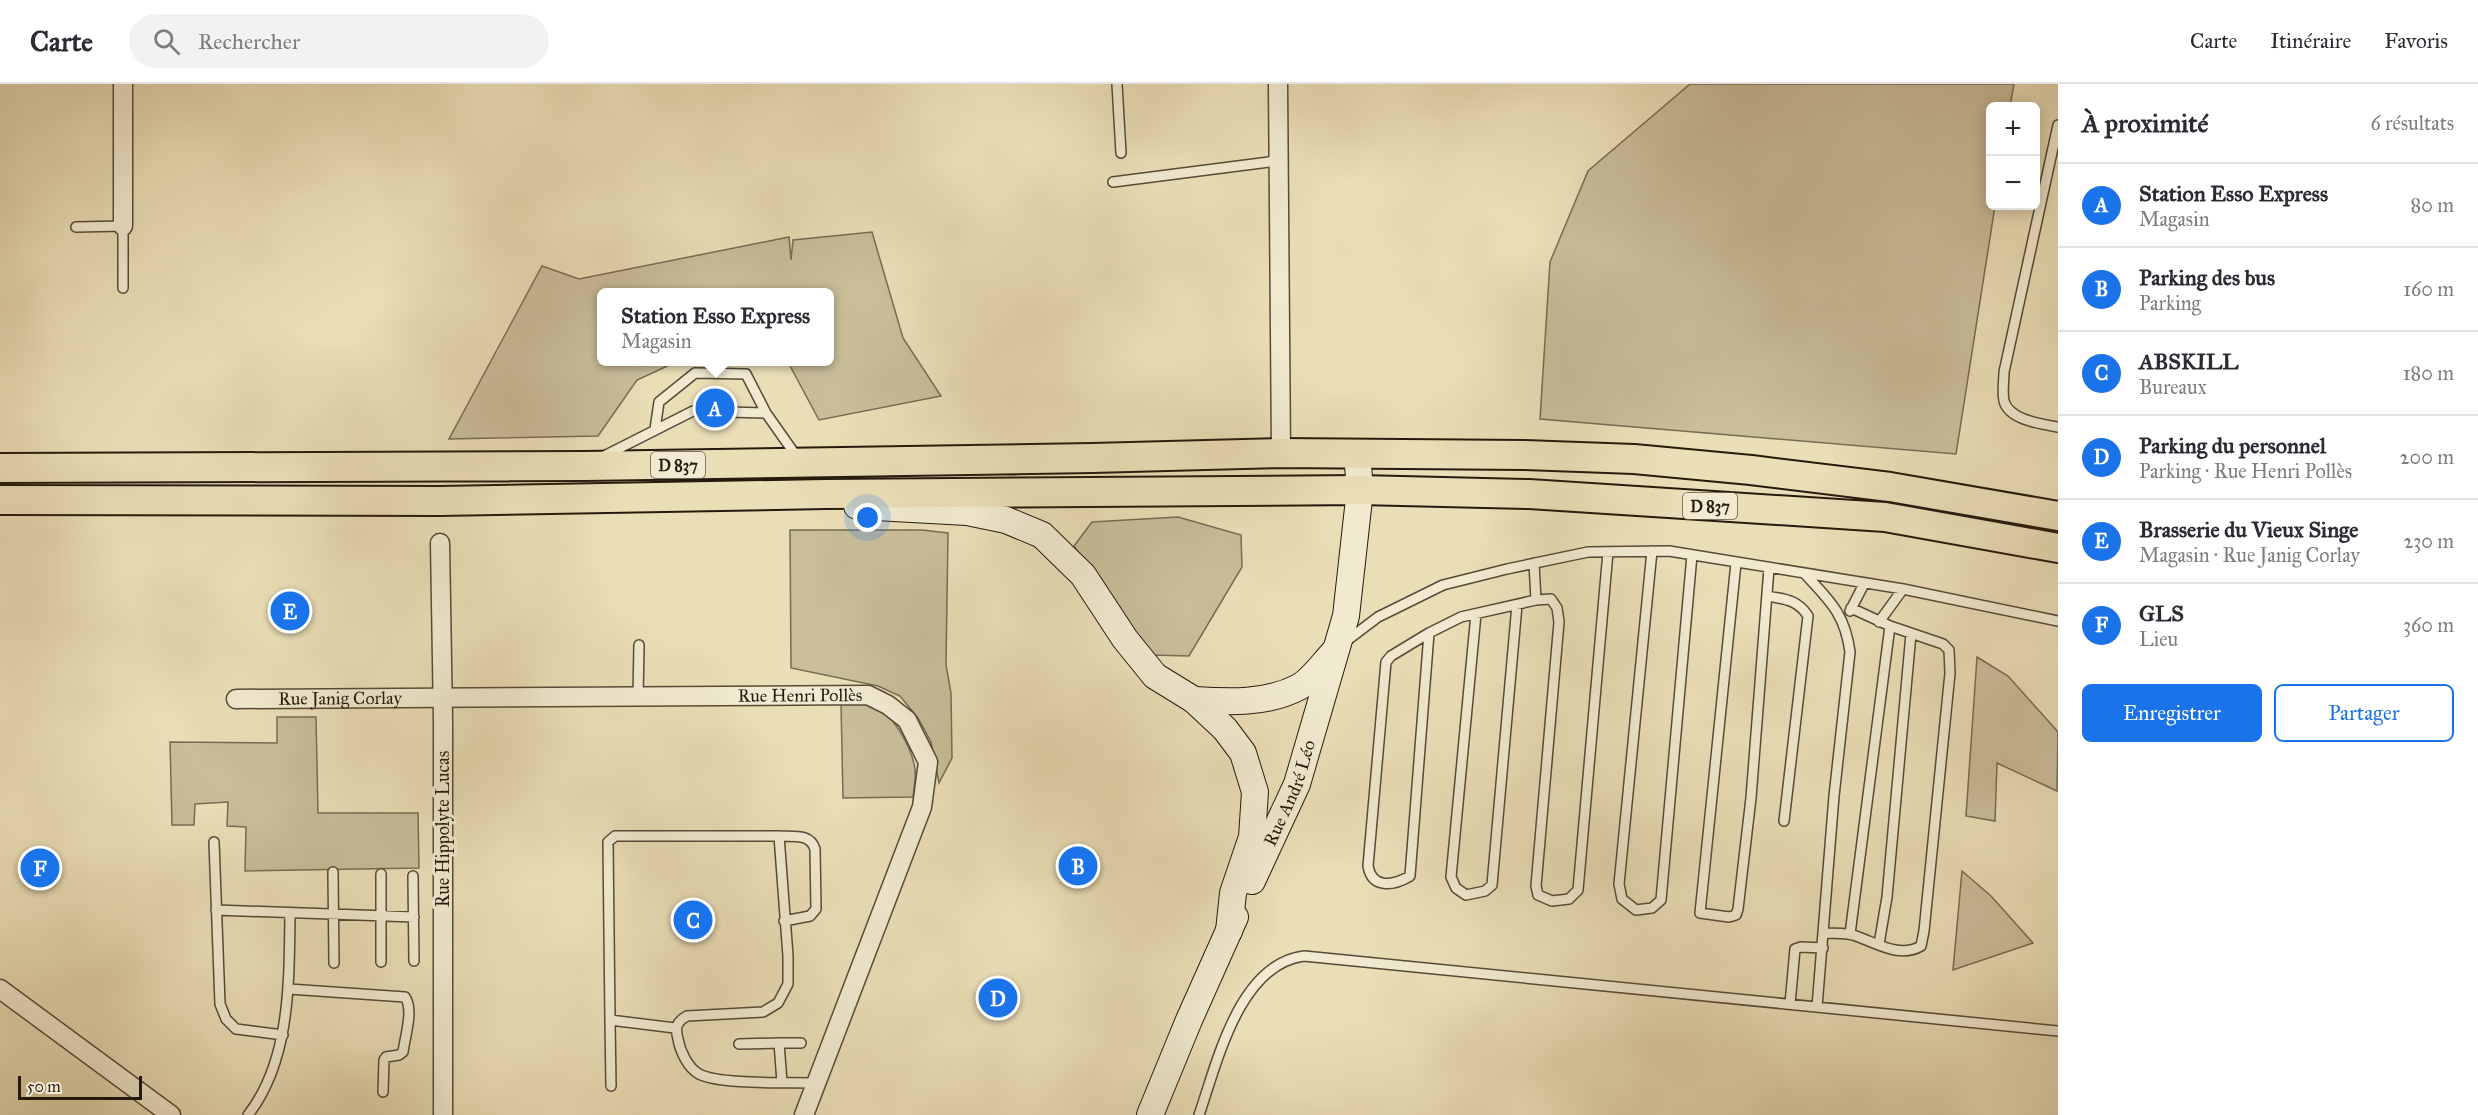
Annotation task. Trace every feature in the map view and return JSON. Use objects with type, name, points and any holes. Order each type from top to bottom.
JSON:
[{"type":"main road","name":"D 837","points":[[0,468],[585,466],[1281,453],[1525,455],[1671,463],[1890,487],[2058,516]]},
{"type":"main road","name":"D 837","points":[[0,500],[440,501],[826,494],[1360,490],[1529,494],[1885,517],[2058,548]]},
{"type":"street","points":[[123,84],[123,226]]},
{"type":"street","points":[[1278,84],[1281,453]]},
{"type":"street","name":"Rue André Léo","points":[[1150,1115],[1228,931],[1297,784],[1346,616],[1360,490],[1357,453]]},
{"type":"street","points":[[826,494],[847,505],[977,514],[1006,520],[1042,535],[1083,575],[1125,639],[1155,676],[1194,700],[1226,729],[1243,753],[1255,792],[1252,837],[1233,893],[1228,931]]},
{"type":"street","name":"Rue Hippolyte Lucas","points":[[440,543],[443,1115]]},
{"type":"street","points":[[1194,700],[1234,702],[1269,698],[1300,687],[1338,647]]},
{"type":"street","name":"Rue Henri Pollès","points":[[442,698],[868,695],[888,705],[907,720],[928,762],[922,807],[804,1115]]},
{"type":"street","name":"Rue Janig Corlay","points":[[236,699],[442,698]]},
{"type":"street","points":[[0,989],[171,1115]]},
{"type":"lane","points":[[1117,84],[1120,153]]},
{"type":"lane","points":[[2058,125],[2004,372],[2004,400],[2009,411],[2036,423],[2058,427]]},
{"type":"lane","points":[[1113,182],[1269,162],[1279,158]]},
{"type":"lane","points":[[76,227],[123,226],[123,288]]},
{"type":"lane","points":[[655,429],[659,402],[695,373],[746,374],[766,413],[802,463]]},
{"type":"lane","points":[[585,466],[693,411],[766,413]]},
{"type":"lane","points":[[1338,647],[1378,617],[1443,585],[1588,552],[1653,551],[1692,555],[1903,589],[2058,621]]},
{"type":"lane","points":[[1653,551],[1619,884],[1622,899],[1636,910],[1652,908],[1661,900],[1692,555]]},
{"type":"lane","points":[[1429,633],[1410,876],[1391,884],[1377,882],[1370,876],[1368,866],[1386,662],[1391,656],[1429,633],[1461,617],[1536,600],[1551,599],[1557,608],[1560,622],[1536,886],[1538,895],[1552,901],[1569,900],[1578,890],[1608,552]]},
{"type":"lane","points":[[1736,562],[1700,913],[1729,917],[1736,915],[1738,909],[1751,798],[1769,568]]},
{"type":"lane","points":[[1534,563],[1536,600]]},
{"type":"lane","points":[[1805,574],[1836,607],[1844,622],[1850,651],[1834,796],[1825,933],[1817,1007]]},
{"type":"lane","points":[[1844,622],[1864,584]]},
{"type":"lane","points":[[1879,622],[1903,589]]},
{"type":"lane","points":[[1767,596],[1788,599],[1801,605],[1808,616],[1784,821]]},
{"type":"lane","points":[[1476,614],[1451,877],[1456,888],[1466,895],[1485,891],[1492,885],[1517,605]]},
{"type":"lane","points":[[1825,933],[1850,934],[1902,952],[1913,951],[1921,946],[1950,660],[1949,650],[1943,644],[1879,622],[1851,608]]},
{"type":"lane","points":[[1850,934],[1890,626]]},
{"type":"lane","points":[[1879,944],[1887,897],[1911,634]]},
{"type":"lane","points":[[638,698],[639,645]]},
{"type":"lane","points":[[611,1086],[608,842],[615,836],[809,838],[815,849],[816,909],[810,916],[784,921]]},
{"type":"lane","points":[[778,836],[788,956],[788,984],[778,1003],[764,1012],[687,1016],[680,1020],[675,1028],[680,1052],[697,1073],[718,1080],[816,1083]]},
{"type":"lane","points":[[214,842],[220,1004],[226,1019],[236,1029],[283,1035]]},
{"type":"lane","points":[[333,872],[334,963]]},
{"type":"lane","points":[[381,874],[381,962]]},
{"type":"lane","points":[[413,876],[414,961]]},
{"type":"lane","points":[[216,910],[414,917]]},
{"type":"lane","points":[[248,1115],[263,1091],[283,1035],[289,989],[290,914]]},
{"type":"lane","points":[[1790,1004],[1795,950],[1801,947],[1823,948]]},
{"type":"lane","points":[[1199,1115],[1222,1045],[1247,996],[1271,968],[1297,957],[2058,1031]]},
{"type":"lane","points":[[289,989],[405,996],[409,1010],[403,1052],[399,1055],[386,1056],[382,1092]]},
{"type":"lane","points":[[610,1020],[675,1028]]},
{"type":"lane","points":[[779,1043],[782,1082]]},
{"type":"lane","points":[[739,1044],[801,1043]]},
{"type":"shaded area","points":[[1690,84],[2014,84],[2011,102],[1986,102],[1986,210],[1994,210],[1956,454],[1540,419],[1550,262],[1588,171]]},
{"type":"shaded area","points":[[872,232],[903,338],[941,396],[819,420],[790,366],[834,366],[834,288],[597,288],[597,366],[667,366],[637,380],[598,436],[449,439],[542,266],[579,279],[789,237],[791,260],[793,240]]},
{"type":"shaded area","points":[[1178,517],[1241,535],[1242,567],[1189,656],[1150,655],[1074,546],[1092,522]]},
{"type":"shaded area","points":[[790,530],[922,530],[948,533],[946,665],[951,693],[952,758],[939,783],[931,742],[918,718],[900,696],[878,686],[791,668]]},
{"type":"shaded area","points":[[1977,657],[2008,676],[2058,732],[2057,791],[1997,763],[1995,821],[1966,816]]},
{"type":"shaded area","points":[[841,704],[870,704],[886,714],[900,731],[910,751],[915,769],[913,797],[843,798]]},
{"type":"shaded area","points":[[277,717],[316,717],[318,813],[418,813],[419,868],[245,871],[246,827],[227,826],[228,802],[195,804],[194,825],[172,825],[170,742],[277,743]]},
{"type":"shaded area","points":[[1962,871],[1991,896],[2033,943],[1953,970]]},
{"type":"place","name":"Station Esso Express","points":[[715,408]]},
{"type":"place","name":"Brasserie du Vieux Singe","points":[[290,611]]},
{"type":"place","name":"Parking des bus","points":[[1078,866]]},
{"type":"place","name":"GLS","points":[[40,868]]},
{"type":"place","name":"ABSKILL","points":[[693,920]]},
{"type":"place","name":"Parking du personnel","points":[[998,998]]}]
